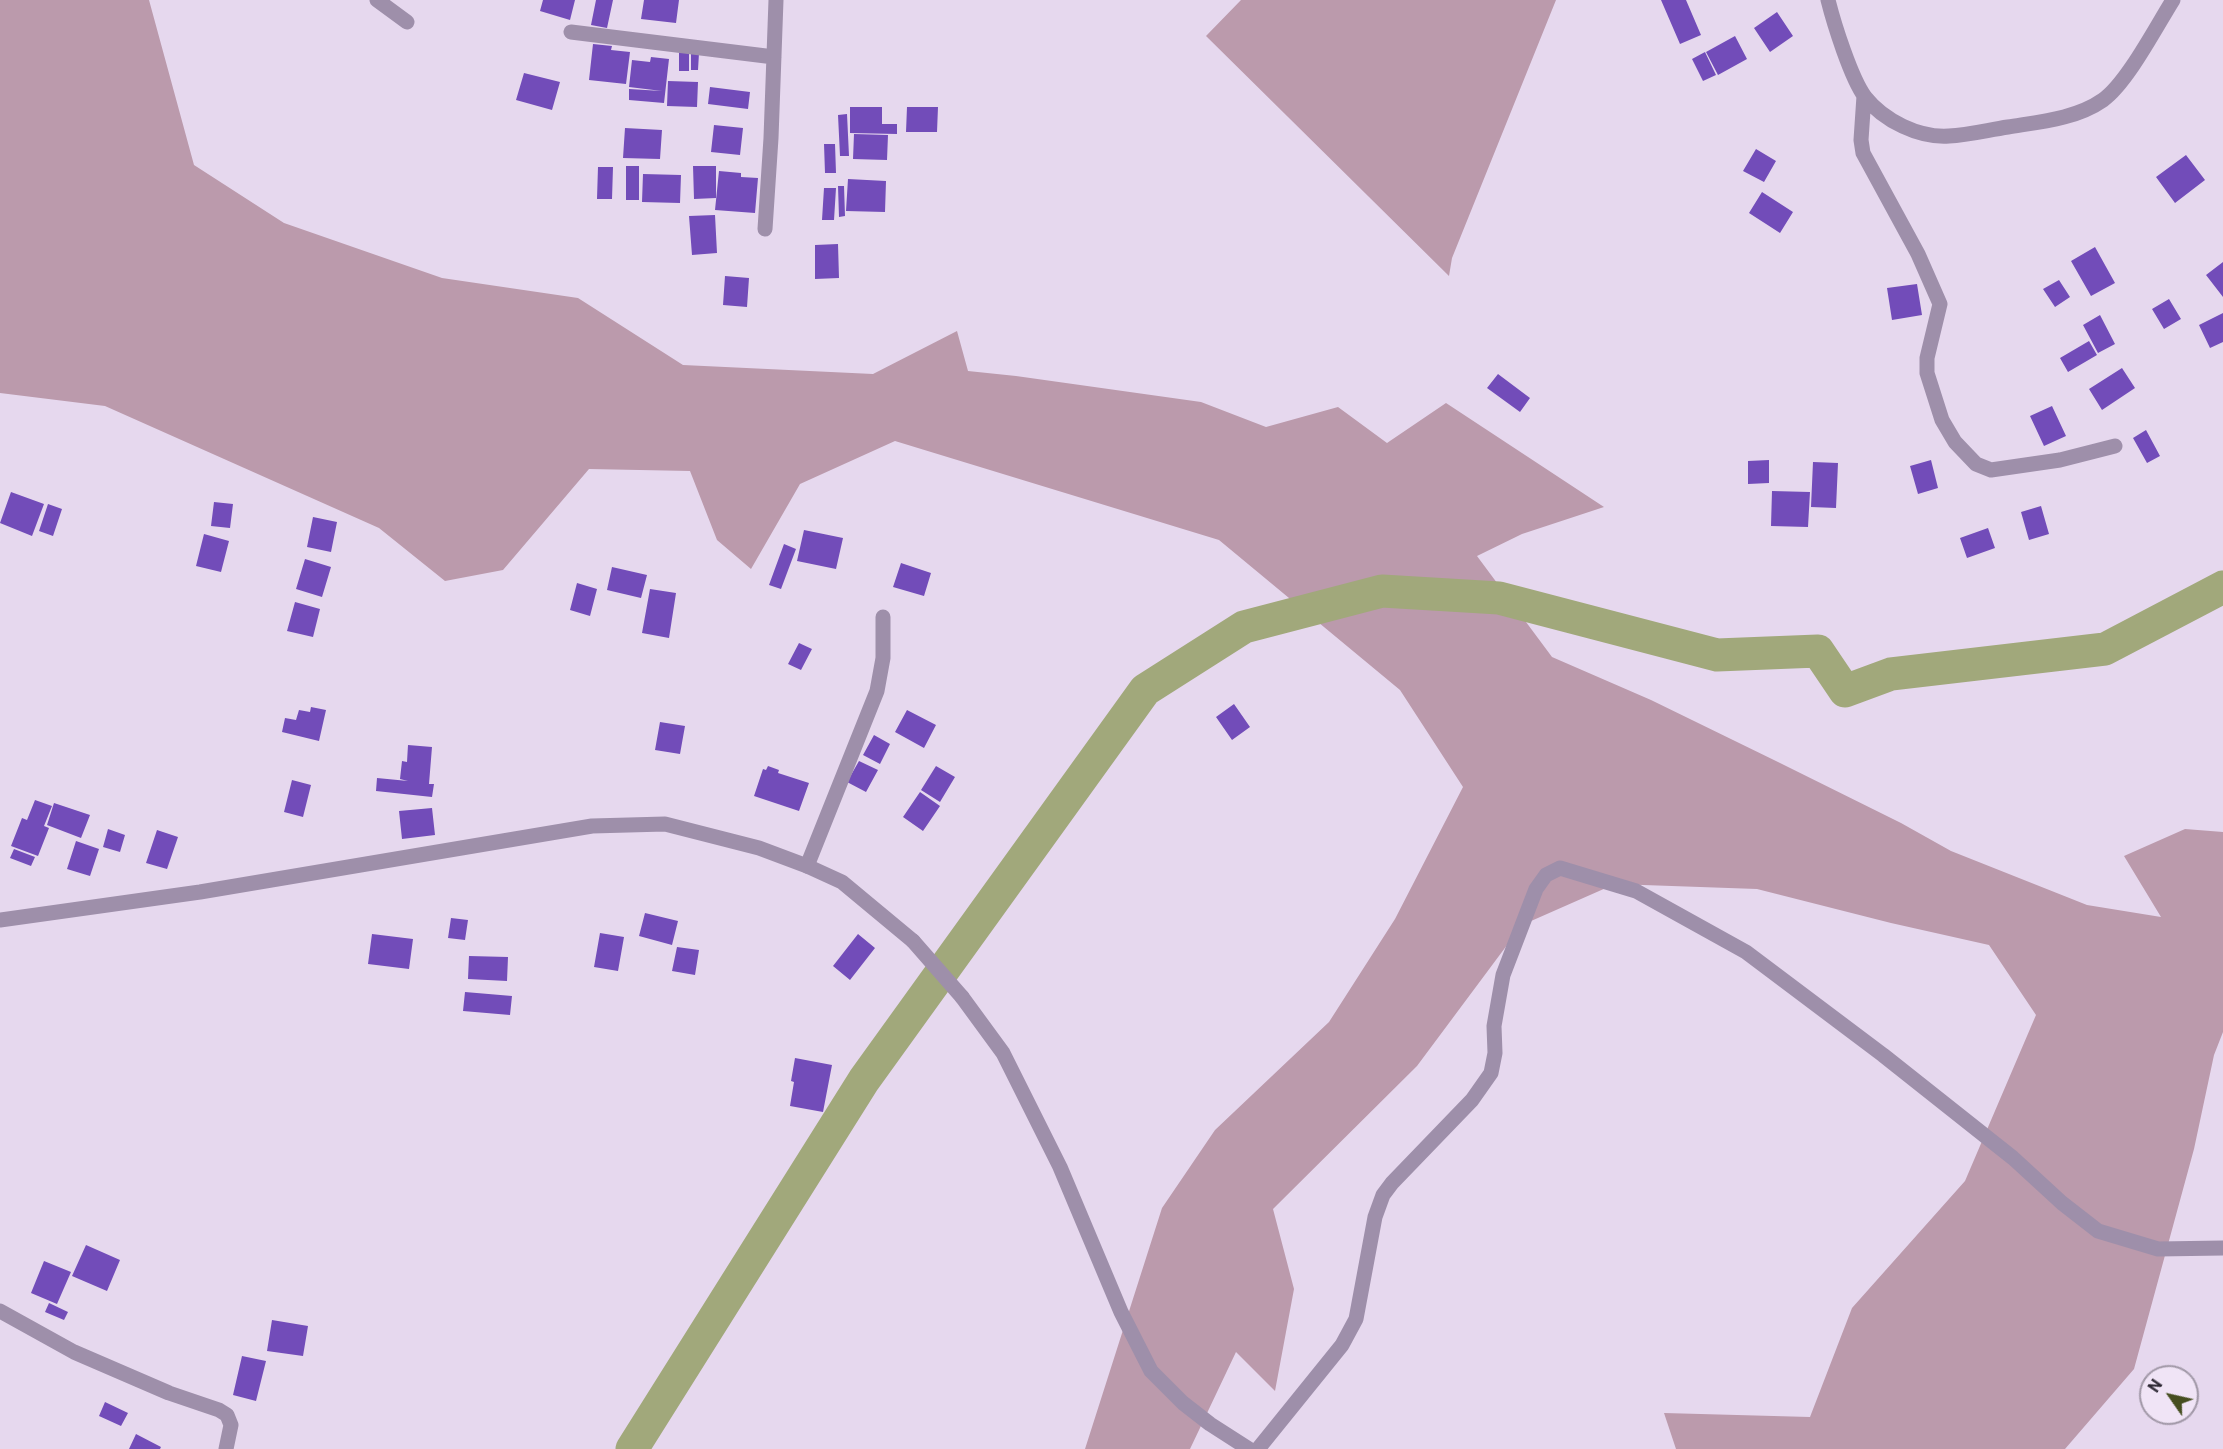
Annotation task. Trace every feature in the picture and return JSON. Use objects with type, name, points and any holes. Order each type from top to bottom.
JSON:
[{"type":"street","points":[[376,0],[407,22]]},
{"type":"street","points":[[765,229],[776,0]]},
{"type":"street","points":[[1828,0],[1833,21],[1864,96],[1876,109],[1916,132],[1948,136],[2046,121],[2075,114],[2103,100],[2123,80],[2173,0]]},
{"type":"street","points":[[571,32],[774,57]]},
{"type":"street","points":[[1864,96],[1861,140],[1863,153],[1918,254],[1940,304],[1927,358],[1927,373],[1942,420],[1955,442],[1977,464],[1991,470],[2060,460],[2115,446]]},
{"type":"street","points":[[807,866],[877,691],[883,658],[883,617]]},
{"type":"street","points":[[0,920],[201,892],[592,826],[665,824],[759,848],[807,866],[842,882],[913,941],[962,997],[1003,1053],[1060,1167],[1121,1312],[1151,1371],[1183,1403],[1249,1449]]},
{"type":"street","points":[[1257,1449],[1342,1345],[1356,1320],[1375,1217],[1383,1195],[1472,1100],[1491,1073],[1495,1053],[1494,1026],[1503,975],[1536,889],[1546,875],[1560,868],[1636,891],[1746,952],[1883,1054],[1995,1143],[2062,1203],[2098,1231],[2158,1249],[2223,1248]]},
{"type":"street","points":[[0,1311],[74,1352],[169,1393],[219,1410],[227,1415],[231,1425],[226,1449]]},
{"type":"shaded area","points":[[0,0],[149,0],[194,165],[284,223],[442,278],[578,298],[683,365],[873,374],[957,331],[968,371],[1201,402],[1266,427],[1338,407],[1387,443],[1446,403],[1604,507],[1522,534],[1477,556],[1552,657],[1651,700],[1901,823],[1951,851],[2087,905],[2161,917],[2124,856],[2185,829],[2223,832],[2223,1032],[2214,1055],[2194,1149],[2134,1369],[2065,1449],[1676,1449],[1664,1413],[1810,1417],[1852,1308],[1965,1181],[2036,1015],[1989,945],[1757,889],[1615,884],[1522,925],[1417,1066],[1273,1209],[1294,1289],[1275,1391],[1236,1352],[1190,1449],[1085,1449],[1162,1208],[1215,1130],[1329,1022],[1395,919],[1463,787],[1400,690],[1219,540],[895,441],[800,484],[751,569],[717,540],[690,471],[589,469],[503,570],[445,581],[379,528],[105,406],[0,393]]},
{"type":"shaded area","points":[[1241,0],[1556,0],[1452,258],[1449,276],[1206,36]]},
{"type":"building","points":[[543,0],[575,0],[570,20],[540,11]]},
{"type":"building","points":[[596,0],[613,0],[607,28],[591,25]]},
{"type":"building","points":[[644,0],[679,0],[676,23],[641,19]]},
{"type":"building","points":[[1661,0],[1686,0],[1701,35],[1680,44]]},
{"type":"building","points":[[1777,12],[1793,36],[1770,52],[1754,28]]},
{"type":"building","points":[[1735,36],[1747,59],[1718,75],[1706,52]]},
{"type":"building","points":[[593,44],[612,46],[611,50],[630,52],[626,84],[589,80]]},
{"type":"building","points":[[679,52],[689,52],[689,71],[679,71]]},
{"type":"building","points":[[1705,52],[1716,75],[1703,81],[1692,59]]},
{"type":"building","points":[[691,53],[699,53],[698,70],[691,70]]},
{"type":"building","points":[[651,57],[669,59],[664,103],[629,100],[629,89],[662,91],[629,87],[632,60],[650,62]]},
{"type":"building","points":[[524,73],[560,82],[552,110],[516,100]]},
{"type":"building","points":[[668,81],[698,82],[697,107],[667,106]]},
{"type":"building","points":[[710,87],[750,92],[748,109],[708,104]]},
{"type":"building","points":[[850,107],[882,107],[882,124],[897,124],[897,134],[850,133]]},
{"type":"building","points":[[907,107],[938,107],[937,132],[906,132]]},
{"type":"building","points":[[847,114],[849,156],[840,156],[838,115]]},
{"type":"building","points":[[714,125],[743,128],[740,155],[711,152]]},
{"type":"building","points":[[625,128],[662,130],[660,159],[623,158]]},
{"type":"building","points":[[854,134],[888,135],[887,160],[853,159]]},
{"type":"building","points":[[824,144],[835,144],[836,173],[825,173]]},
{"type":"building","points":[[1756,149],[1776,161],[1764,182],[1743,171]]},
{"type":"building","points":[[2186,155],[2205,180],[2175,203],[2156,177]]},
{"type":"building","points":[[626,166],[639,166],[639,200],[626,200]]},
{"type":"building","points":[[693,166],[716,166],[716,198],[694,199]]},
{"type":"building","points":[[598,167],[613,167],[612,199],[597,199]]},
{"type":"building","points":[[719,171],[741,173],[741,177],[758,178],[755,213],[715,210]]},
{"type":"building","points":[[643,174],[681,175],[680,203],[642,202]]},
{"type":"building","points":[[848,179],[886,181],[885,212],[846,211]]},
{"type":"building","points":[[838,186],[844,186],[845,216],[839,217]]},
{"type":"building","points":[[824,188],[836,188],[834,220],[822,220]]},
{"type":"building","points":[[1762,192],[1793,212],[1780,233],[1749,213]]},
{"type":"building","points":[[715,215],[717,253],[692,255],[689,216]]},
{"type":"building","points":[[838,244],[839,278],[815,279],[815,245]]},
{"type":"building","points":[[2095,247],[2115,283],[2091,296],[2071,261]]},
{"type":"building","points":[[2223,262],[2223,297],[2206,275]]},
{"type":"building","points":[[725,276],[749,278],[747,307],[723,305]]},
{"type":"building","points":[[2059,280],[2070,297],[2055,307],[2043,289]]},
{"type":"building","points":[[1917,284],[1922,315],[1892,320],[1887,288]]},
{"type":"building","points":[[2169,299],[2181,319],[2164,329],[2152,309]]},
{"type":"building","points":[[2223,313],[2223,342],[2210,348],[2199,325]]},
{"type":"building","points":[[2100,315],[2115,344],[2098,353],[2083,325]]},
{"type":"building","points":[[2089,341],[2097,355],[2068,372],[2060,358]]},
{"type":"building","points":[[2122,368],[2135,388],[2102,410],[2089,389]]},
{"type":"building","points":[[1498,374],[1530,398],[1520,412],[1487,388]]},
{"type":"building","points":[[2052,406],[2066,436],[2044,446],[2030,416]]},
{"type":"building","points":[[2146,430],[2160,456],[2147,463],[2133,438]]},
{"type":"building","points":[[1769,460],[1769,483],[1748,484],[1748,461]]},
{"type":"building","points":[[1931,460],[1938,488],[1918,494],[1910,466]]},
{"type":"building","points":[[1813,462],[1838,463],[1836,508],[1811,507]]},
{"type":"building","points":[[1772,491],[1810,492],[1808,527],[1771,526]]},
{"type":"building","points":[[11,492],[44,504],[32,536],[0,523]]},
{"type":"building","points":[[214,502],[233,504],[230,528],[211,526]]},
{"type":"building","points":[[48,504],[62,509],[53,536],[39,531]]},
{"type":"building","points":[[2041,506],[2049,534],[2029,540],[2021,512]]},
{"type":"building","points":[[313,517],[337,522],[331,552],[307,547]]},
{"type":"building","points":[[1988,528],[1995,548],[1967,558],[1960,538]]},
{"type":"building","points":[[804,530],[843,538],[836,569],[797,561]]},
{"type":"building","points":[[204,534],[229,541],[221,572],[196,566]]},
{"type":"building","points":[[784,544],[796,549],[781,589],[769,585]]},
{"type":"building","points":[[305,559],[331,567],[322,597],[296,589]]},
{"type":"building","points":[[901,563],[931,573],[924,596],[893,587]]},
{"type":"building","points":[[612,567],[647,575],[641,598],[607,590]]},
{"type":"building","points":[[577,583],[597,589],[590,616],[570,610]]},
{"type":"building","points":[[650,589],[676,593],[669,638],[642,633]]},
{"type":"building","points":[[295,602],[320,609],[313,637],[287,631]]},
{"type":"building","points":[[799,643],[812,649],[801,670],[788,664]]},
{"type":"building","points":[[1234,704],[1250,727],[1232,740],[1216,717]]},
{"type":"building","points":[[311,707],[326,710],[319,741],[282,732],[285,718],[296,720],[299,710],[310,712]]},
{"type":"building","points":[[907,710],[936,725],[924,748],[895,732]]},
{"type":"building","points":[[660,722],[685,726],[680,754],[655,750]]},
{"type":"building","points":[[874,735],[890,744],[880,764],[863,755]]},
{"type":"building","points":[[408,745],[432,747],[429,784],[434,784],[432,797],[376,791],[377,778],[408,781],[400,779],[402,761],[407,762]]},
{"type":"building","points":[[859,761],[878,770],[866,792],[847,782]]},
{"type":"building","points":[[768,766],[779,770],[778,773],[809,783],[799,811],[754,796],[763,769],[766,770]]},
{"type":"building","points":[[936,766],[955,777],[940,802],[921,790]]},
{"type":"building","points":[[292,780],[311,785],[303,817],[284,812]]},
{"type":"building","points":[[920,792],[940,806],[923,831],[903,817]]},
{"type":"building","points":[[35,800],[52,806],[44,826],[49,828],[38,856],[11,846],[22,818],[27,820]]},
{"type":"building","points":[[54,803],[90,815],[81,838],[47,825]]},
{"type":"building","points":[[432,808],[435,835],[402,839],[399,811]]},
{"type":"building","points":[[108,829],[125,835],[120,852],[103,847]]},
{"type":"building","points":[[157,830],[178,837],[167,869],[146,863]]},
{"type":"building","points":[[76,841],[99,849],[90,876],[67,869]]},
{"type":"building","points":[[14,849],[35,857],[31,866],[10,858]]},
{"type":"building","points":[[645,913],[678,921],[672,945],[639,936]]},
{"type":"building","points":[[451,918],[468,920],[465,940],[448,938]]},
{"type":"building","points":[[600,933],[624,937],[618,971],[594,967]]},
{"type":"building","points":[[372,934],[413,939],[409,969],[368,964]]},
{"type":"building","points":[[858,934],[875,948],[850,980],[833,966]]},
{"type":"building","points":[[677,947],[699,950],[695,975],[672,971]]},
{"type":"building","points":[[469,956],[508,957],[507,981],[468,979]]},
{"type":"building","points":[[465,992],[512,996],[510,1015],[463,1011]]},
{"type":"building","points":[[795,1058],[832,1065],[823,1112],[790,1106]]},
{"type":"building","points":[[86,1245],[120,1260],[107,1291],[72,1276]]},
{"type":"building","points":[[44,1261],[71,1272],[57,1304],[31,1293]]},
{"type":"building","points":[[49,1303],[68,1312],[64,1320],[45,1312]]},
{"type":"building","points":[[272,1320],[308,1326],[303,1356],[267,1351]]},
{"type":"building","points":[[242,1356],[266,1361],[256,1401],[233,1395]]},
{"type":"building","points":[[105,1402],[128,1413],[121,1426],[99,1416]]},
{"type":"building","points":[[136,1434],[161,1447],[160,1449],[129,1449]]},
{"type":"waterway","points":[[632,1449],[864,1080],[1145,690],[1244,627],[1382,591],[1499,598],[1717,655],[1818,651],[1845,691],[1891,674],[2105,649],[2223,587]]}]
